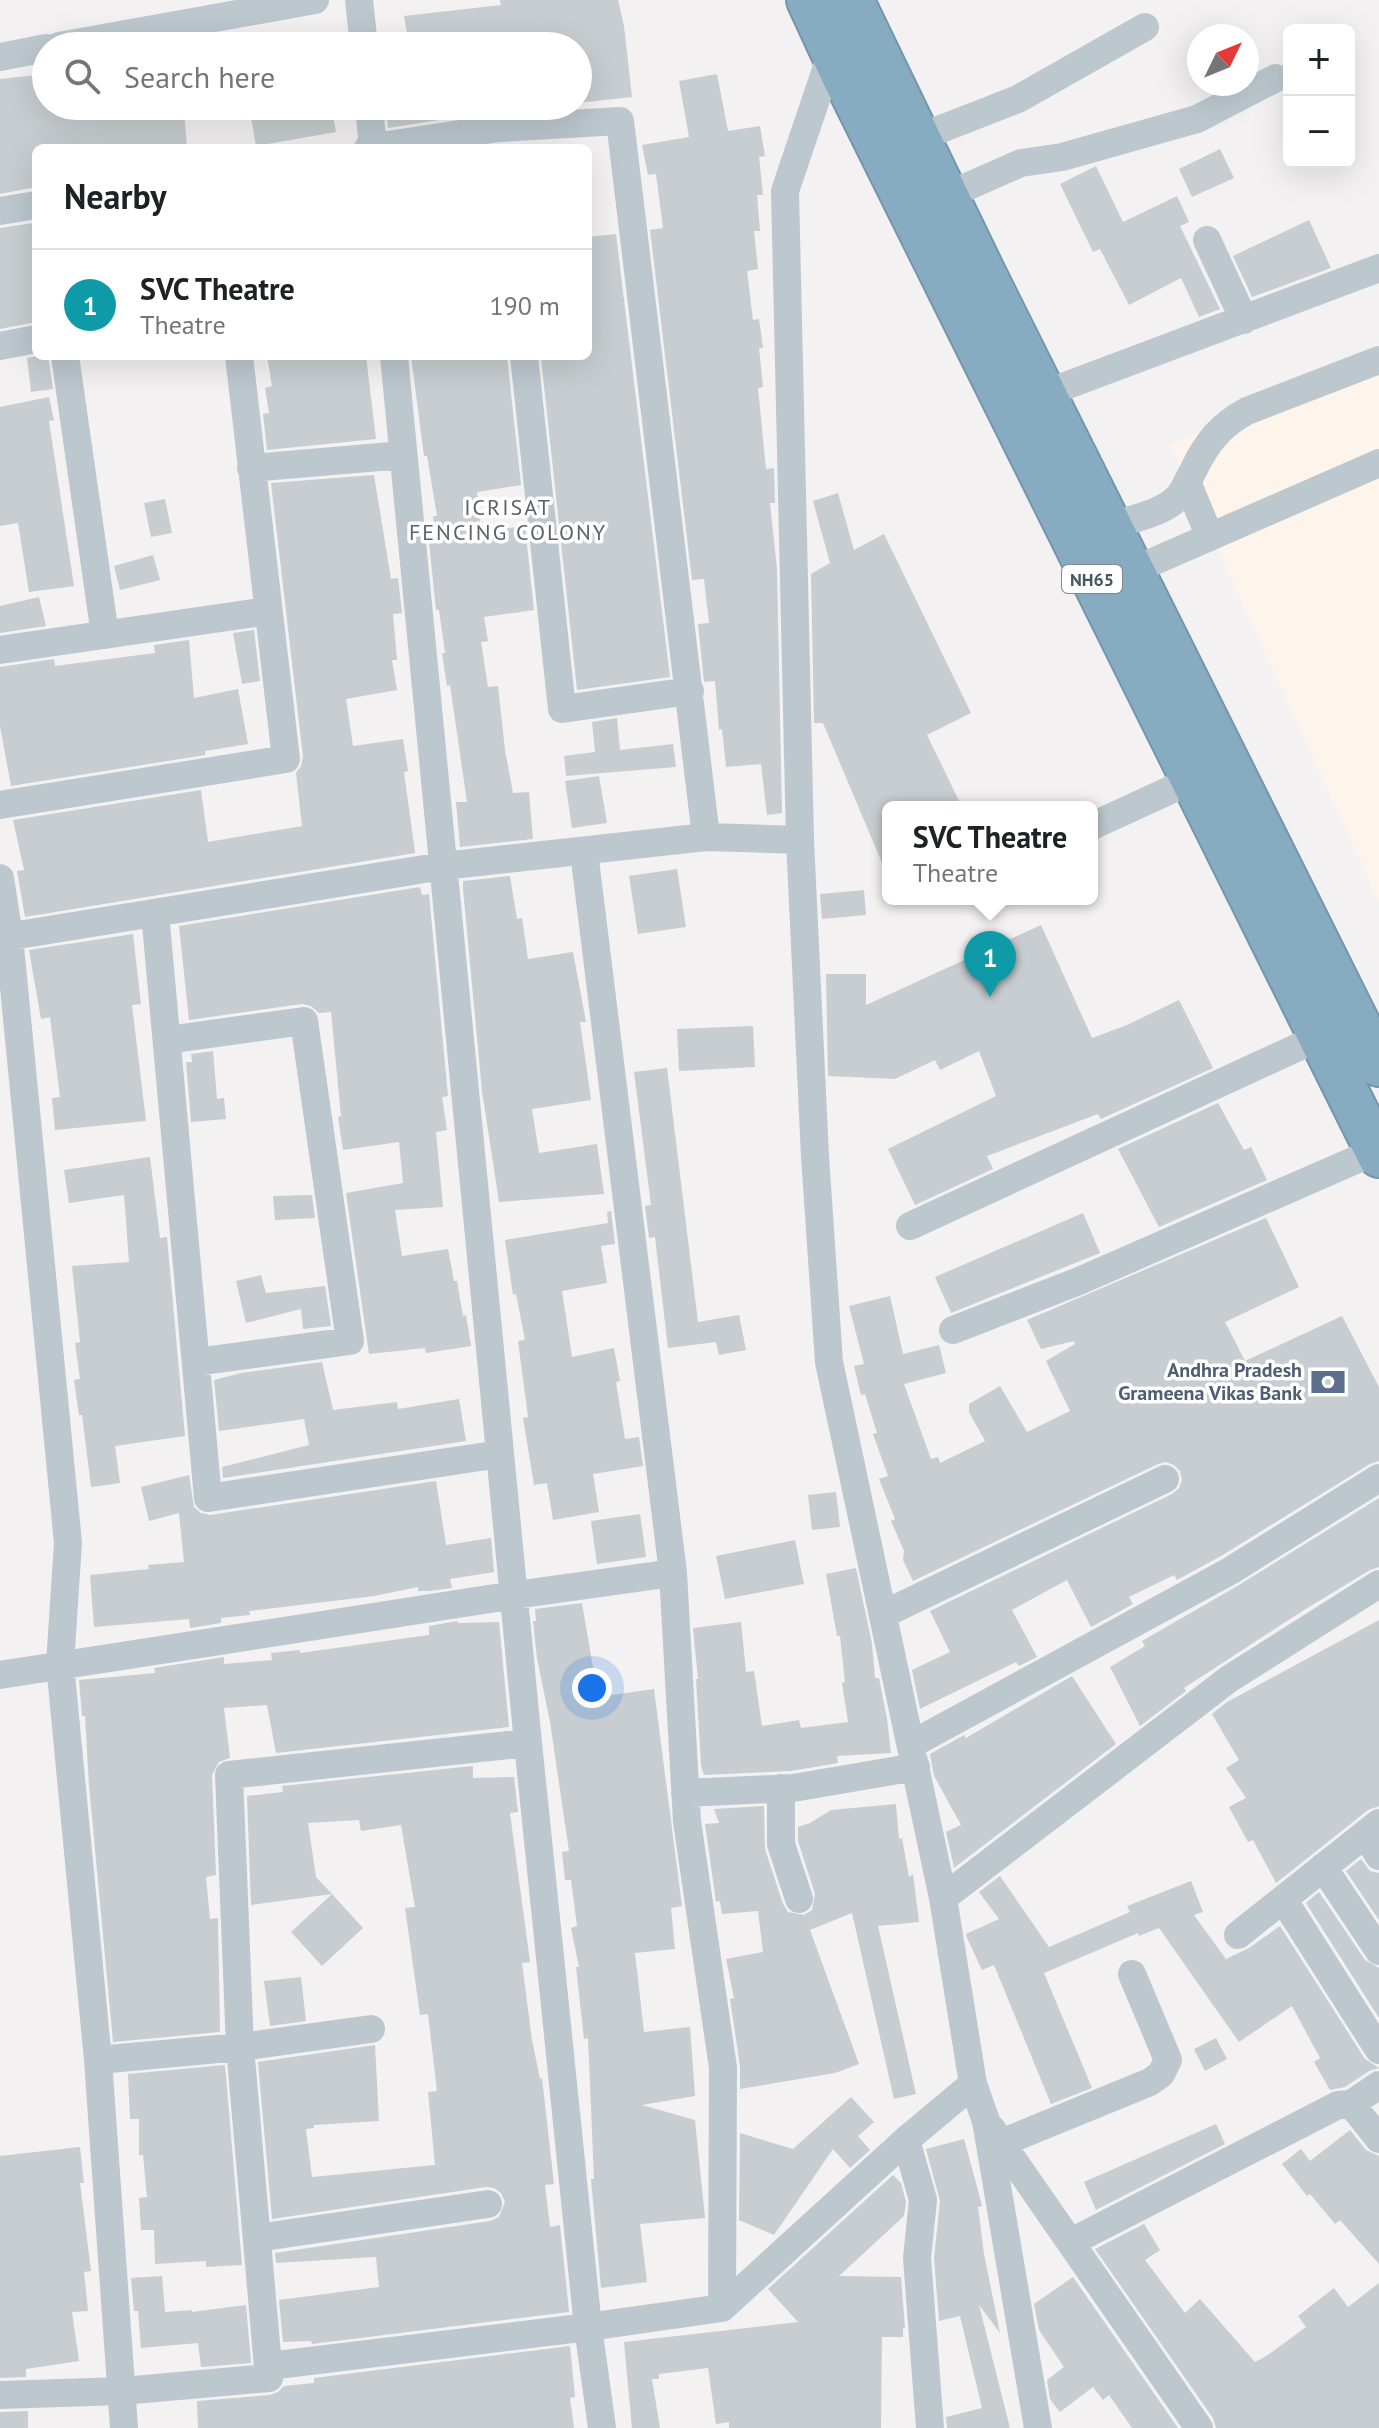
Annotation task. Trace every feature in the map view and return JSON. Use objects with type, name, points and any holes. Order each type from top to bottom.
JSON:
[{"type":"highway","name":"NH65","points":[[808,0],[832,52],[1176,704],[1369,1023],[1379,1065]]},
{"type":"highway","name":"NH65","points":[[852,0],[1132,571],[1176,704],[1192,780],[1378,1153]]},
{"type":"street","points":[[137,32],[315,0]]},
{"type":"street","points":[[359,0],[362,32]]},
{"type":"street","points":[[918,138],[1018,99],[1145,27]]},
{"type":"street","points":[[0,57],[32,51]]},
{"type":"street","points":[[832,52],[785,191],[800,840],[815,1156],[829,1362],[943,1898],[973,2084],[994,2132],[1199,2428]]},
{"type":"street","points":[[946,196],[1021,163],[1062,157],[1197,119],[1276,78]]},
{"type":"street","points":[[370,120],[372,144]]},
{"type":"street","points":[[423,144],[500,138],[620,121],[706,837]]},
{"type":"street","points":[[0,211],[32,206]]},
{"type":"street","points":[[1207,240],[1244,320]]},
{"type":"street","points":[[1044,394],[1379,268]]},
{"type":"street","points":[[0,346],[32,340]]},
{"type":"street","points":[[66,360],[105,635]]},
{"type":"street","points":[[0,805],[286,759],[239,360]]},
{"type":"street","points":[[394,360],[528,1743],[588,2327],[602,2428]]},
{"type":"street","points":[[524,360],[562,709],[690,691]]},
{"type":"street","points":[[1111,526],[1168,506],[1179,496],[1214,434],[1227,422],[1247,411],[1379,360]]},
{"type":"street","points":[[251,468],[403,455]]},
{"type":"street","points":[[1132,571],[1379,463]]},
{"type":"street","points":[[1187,482],[1210,537]]},
{"type":"street","points":[[0,650],[268,611]]},
{"type":"street","points":[[1098,823],[1192,780]]},
{"type":"street","points":[[4,937],[443,866],[706,837],[800,840]]},
{"type":"street","points":[[584,852],[673,1573],[687,1821],[723,2068],[722,2308]]},
{"type":"street","points":[[0,878],[68,1543],[60,1664],[98,2060],[124,2428]]},
{"type":"street","points":[[155,913],[208,1498],[500,1454]]},
{"type":"street","points":[[167,1040],[304,1021],[350,1341],[196,1362]]},
{"type":"street","points":[[910,1226],[1320,1037]]},
{"type":"street","points":[[953,1330],[1079,1281],[1378,1153]]},
{"type":"street","points":[[685,1793],[781,1788],[914,1755],[1230,1571],[1379,1478]]},
{"type":"street","points":[[884,1614],[1165,1479]]},
{"type":"street","points":[[0,1675],[673,1573]]},
{"type":"street","points":[[943,1898],[1229,1679],[1379,1584]]},
{"type":"street","points":[[0,2395],[122,2391],[269,2378],[240,2047],[229,1775],[528,1743]]},
{"type":"street","points":[[781,1788],[781,1844],[799,1899]]},
{"type":"street","points":[[1238,1935],[1323,1867],[1374,1837]]},
{"type":"street","points":[[1323,1867],[1379,1951]]},
{"type":"street","points":[[1283,1899],[1379,2050]]},
{"type":"street","points":[[994,2132],[1150,2082],[1161,2074],[1168,2060],[1132,1974]]},
{"type":"street","points":[[98,2060],[240,2047],[371,2029]]},
{"type":"street","points":[[269,2366],[722,2308],[906,2140],[973,2084]]},
{"type":"street","points":[[1071,2242],[1338,2105],[1351,2104],[1379,2085]]},
{"type":"street","points":[[1351,2104],[1379,2139]]},
{"type":"street","points":[[994,2132],[1038,2428]]},
{"type":"street","points":[[906,2140],[923,2200],[917,2258],[930,2428]]},
{"type":"street","points":[[257,2238],[488,2204]]},
{"type":"shaded area","points":[[1379,351],[1379,902],[1170,445]]},
{"type":"building","points":[[500,0],[618,0],[632,97],[592,101],[592,32],[407,32],[404,16],[501,5]]},
{"type":"building","points":[[717,74],[728,131],[760,126],[765,156],[759,157],[763,195],[757,195],[760,231],[754,231],[758,269],[747,271],[753,320],[759,319],[763,348],[759,348],[763,387],[758,388],[766,469],[774,468],[775,503],[770,503],[777,569],[782,813],[767,815],[761,764],[726,767],[715,681],[704,682],[698,624],[709,623],[704,579],[692,580],[650,230],[663,228],[656,174],[648,175],[642,145],[689,137],[679,81]]},
{"type":"building","points":[[32,76],[32,120],[185,120],[187,144],[32,144],[32,188],[0,194],[0,79]]},
{"type":"building","points":[[251,120],[334,120],[336,132],[256,144]]},
{"type":"building","points":[[387,120],[439,120],[388,128]]},
{"type":"building","points":[[1220,149],[1234,178],[1192,197],[1179,169]]},
{"type":"building","points":[[1096,166],[1123,222],[1177,196],[1189,222],[1180,226],[1220,309],[1199,317],[1181,278],[1129,305],[1100,249],[1093,252],[1060,184]]},
{"type":"building","points":[[1309,220],[1331,268],[1252,297],[1233,256]]},
{"type":"building","points":[[32,223],[32,323],[0,329],[0,228]]},
{"type":"building","points":[[616,234],[670,677],[577,690],[541,360],[592,360],[592,237]]},
{"type":"building","points":[[27,358],[49,360],[53,389],[31,392]]},
{"type":"building","points":[[268,360],[366,360],[376,439],[267,450],[263,414],[269,413],[265,388],[272,386]]},
{"type":"building","points":[[412,360],[507,360],[521,485],[477,492],[481,532],[525,526],[534,610],[484,617],[488,641],[481,642],[488,687],[498,686],[513,793],[529,792],[533,839],[460,847],[456,802],[467,802],[450,685],[447,686],[442,653],[445,653],[439,610],[436,610],[429,542],[436,541],[433,516],[437,516],[427,456],[424,456]]},
{"type":"building","points":[[49,397],[54,420],[49,421],[74,586],[29,592],[18,523],[0,526],[0,407]]},
{"type":"building","points":[[374,475],[391,579],[398,578],[402,613],[393,614],[397,660],[392,660],[397,690],[346,699],[353,746],[403,739],[408,771],[404,772],[415,853],[25,917],[17,871],[24,870],[13,820],[201,790],[208,842],[302,826],[296,773],[303,757],[271,483]]},
{"type":"building","points":[[838,493],[854,550],[884,534],[971,713],[927,735],[959,801],[882,801],[882,863],[823,723],[814,723],[811,574],[830,563],[813,501]]},
{"type":"building","points":[[165,499],[172,533],[151,537],[144,503]]},
{"type":"building","points":[[153,555],[160,580],[120,590],[114,566]]},
{"type":"building","points":[[39,597],[46,626],[0,633],[0,606]]},
{"type":"building","points":[[254,630],[260,681],[242,684],[233,633]]},
{"type":"building","points":[[189,640],[194,698],[238,689],[248,744],[205,751],[205,755],[11,786],[0,726],[0,667],[54,659],[55,666],[155,653],[154,645]]},
{"type":"building","points":[[617,718],[620,750],[673,744],[676,767],[566,776],[564,756],[595,752],[592,722]]},
{"type":"building","points":[[599,776],[607,823],[572,828],[565,781]]},
{"type":"building","points":[[677,869],[686,927],[638,934],[629,876]]},
{"type":"building","points":[[510,876],[517,919],[522,918],[528,959],[573,952],[586,1022],[580,1022],[591,1100],[532,1109],[539,1153],[597,1144],[604,1194],[499,1202],[482,1091],[463,881]]},
{"type":"building","points":[[420,887],[422,895],[429,894],[448,1096],[442,1097],[447,1130],[436,1132],[443,1207],[395,1210],[402,1256],[448,1249],[471,1346],[426,1353],[425,1348],[369,1354],[346,1193],[403,1183],[399,1142],[343,1150],[331,1012],[319,1013],[311,1006],[302,1004],[189,1020],[179,926]]},
{"type":"building","points":[[864,890],[866,915],[822,919],[820,894]]},
{"type":"building","points":[[1041,925],[1092,1038],[1179,1000],[1213,1068],[1101,1119],[1098,1114],[987,1156],[993,1169],[915,1205],[888,1149],[996,1096],[979,1051],[940,1070],[935,1060],[895,1079],[828,1076],[826,974],[866,974],[866,1005]]},
{"type":"building","points":[[133,934],[141,1004],[132,1005],[146,1121],[55,1130],[52,1098],[60,1097],[50,1017],[41,1019],[29,950]]},
{"type":"building","points":[[753,1026],[755,1067],[679,1071],[677,1029]]},
{"type":"building","points":[[213,1051],[217,1099],[224,1098],[226,1119],[191,1122],[186,1062],[192,1062],[191,1054]]},
{"type":"building","points":[[667,1068],[698,1322],[739,1315],[746,1350],[719,1355],[716,1342],[668,1348],[655,1237],[649,1238],[645,1206],[651,1205],[634,1072]]},
{"type":"building","points":[[1218,1103],[1244,1150],[1251,1147],[1267,1180],[1159,1227],[1118,1149]]},
{"type":"building","points":[[150,1157],[160,1238],[167,1237],[185,1436],[115,1446],[120,1483],[91,1487],[82,1415],[79,1415],[74,1380],[80,1379],[75,1343],[80,1342],[72,1266],[129,1262],[124,1195],[69,1203],[64,1170]]},
{"type":"building","points":[[312,1195],[315,1218],[275,1220],[273,1196]]},
{"type":"building","points":[[611,1211],[615,1244],[601,1246],[607,1283],[562,1291],[572,1357],[614,1348],[625,1439],[639,1437],[643,1466],[593,1474],[599,1512],[553,1520],[547,1483],[534,1485],[523,1418],[528,1417],[518,1341],[525,1340],[516,1294],[513,1295],[505,1240],[608,1223],[607,1212]]},
{"type":"building","points":[[1083,1213],[1100,1253],[951,1313],[935,1277]]},
{"type":"building","points":[[1266,1218],[1299,1287],[1225,1322],[1245,1361],[1342,1316],[1379,1387],[1379,1461],[1177,1580],[1174,1575],[1129,1597],[1133,1604],[1091,1627],[1067,1580],[1012,1610],[1037,1657],[1019,1666],[1016,1662],[920,1709],[912,1670],[950,1652],[930,1611],[1172,1494],[1182,1480],[1180,1471],[1174,1465],[1166,1462],[1158,1464],[913,1581],[903,1560],[904,1551],[891,1521],[895,1519],[879,1479],[888,1476],[854,1366],[864,1364],[849,1306],[890,1296],[903,1354],[939,1345],[946,1373],[904,1384],[931,1459],[938,1457],[940,1463],[985,1441],[969,1412],[969,1404],[1000,1386],[1027,1432],[1070,1411],[1046,1361],[1075,1344],[1074,1341],[1041,1349],[1027,1320]]},
{"type":"building","points":[[261,1275],[266,1293],[325,1286],[331,1326],[303,1329],[301,1309],[246,1323],[236,1281]]},
{"type":"building","points":[[322,1362],[333,1410],[397,1402],[398,1409],[459,1399],[466,1441],[223,1478],[222,1467],[309,1445],[304,1419],[219,1431],[214,1380],[241,1373]]},
{"type":"building","points":[[189,1475],[194,1507],[210,1515],[436,1481],[446,1545],[491,1538],[494,1572],[450,1579],[452,1588],[418,1591],[418,1587],[374,1596],[249,1611],[250,1615],[221,1618],[221,1623],[190,1628],[189,1619],[94,1627],[90,1575],[184,1562],[179,1513],[149,1521],[141,1487]]},
{"type":"building","points":[[836,1492],[840,1527],[812,1530],[808,1495]]},
{"type":"building","points":[[1379,1498],[1379,1567],[1304,1610],[1184,1688],[1186,1691],[1140,1726],[1110,1667],[1145,1646],[1142,1641]]},
{"type":"building","points":[[640,1514],[646,1557],[597,1564],[591,1521]]},
{"type":"building","points":[[795,1540],[804,1584],[725,1599],[716,1556]]},
{"type":"building","points":[[856,1568],[891,1753],[837,1756],[838,1763],[791,1771],[704,1775],[693,1628],[741,1622],[746,1672],[754,1671],[762,1726],[799,1720],[801,1728],[848,1722],[840,1636],[837,1636],[826,1574]]},
{"type":"building","points":[[582,1603],[598,1697],[654,1689],[682,1906],[671,1908],[675,1949],[635,1953],[644,2032],[690,2027],[695,2096],[642,2105],[695,2120],[705,2218],[640,2224],[647,2282],[601,2288],[591,2179],[594,2179],[588,2038],[584,2039],[576,1967],[579,1967],[571,1928],[577,1926],[571,1880],[565,1880],[562,1852],[569,1851],[533,1621],[536,1621],[535,1609]]},
{"type":"building","points":[[1379,1620],[1379,1806],[1368,1810],[1276,1883],[1253,1840],[1248,1842],[1229,1807],[1246,1798],[1226,1768],[1239,1760],[1212,1714],[1227,1702]]},
{"type":"building","points":[[457,1621],[499,1622],[509,1727],[276,1753],[267,1705],[224,1708],[230,1758],[219,1762],[212,1775],[216,1875],[206,1877],[210,1919],[218,1918],[220,2032],[113,2042],[85,1716],[82,1716],[79,1680],[155,1673],[154,1668],[224,1657],[224,1664],[272,1660],[271,1653],[300,1650],[300,1653],[429,1635],[429,1626]]},
{"type":"building","points":[[1072,1676],[1116,1744],[954,1868],[946,1832],[961,1825],[934,1776],[930,1754],[964,1735],[966,1738]]},
{"type":"building","points":[[473,1766],[473,1778],[514,1777],[518,1812],[510,1813],[530,1962],[522,1963],[532,2040],[542,2078],[554,2184],[545,2185],[550,2227],[560,2225],[569,2312],[312,2344],[311,2341],[283,2342],[279,2300],[379,2287],[376,2257],[276,2263],[275,2253],[490,2221],[499,2217],[505,2202],[501,2193],[486,2187],[272,2219],[258,2062],[375,2045],[379,2121],[314,2125],[314,2128],[306,2129],[312,2177],[435,2165],[428,2092],[437,2091],[428,2014],[420,2015],[405,1908],[415,1907],[401,1825],[361,1831],[359,1820],[308,1823],[316,1877],[332,1894],[251,1905],[247,1796],[283,1792],[282,1786]]},
{"type":"building","points":[[896,1804],[899,1839],[902,1838],[909,1877],[913,1874],[919,1922],[878,1926],[916,2094],[894,2099],[852,1913],[810,1930],[859,2064],[835,2073],[740,2089],[740,2066],[730,1999],[734,1998],[726,1959],[763,1952],[758,1911],[722,1914],[720,1901],[716,1902],[705,1824],[719,1823],[714,1809],[764,1806],[765,1849],[783,1904],[788,1912],[804,1915],[812,1910],[815,1894],[798,1841],[798,1827],[831,1810]]},
{"type":"building","points":[[1361,1859],[1370,1871],[1379,1873],[1379,1920],[1346,1871]]},
{"type":"building","points":[[1000,1876],[1049,1947],[1130,1912],[1127,1906],[1191,1881],[1203,1912],[1194,1915],[1226,1959],[1249,1948],[1280,1926],[1365,2059],[1379,2068],[1345,2087],[1330,2090],[1314,2062],[1320,2058],[1292,2006],[1239,2042],[1159,1928],[1139,1936],[1138,1933],[1044,1973],[1092,2088],[1051,2104],[994,1965],[982,1970],[966,1934],[999,1919],[979,1892]]},
{"type":"building","points":[[1319,1892],[1365,1960],[1379,1968],[1379,2018],[1306,1903]]},
{"type":"building","points":[[332,1894],[363,1928],[322,1966],[291,1932]]},
{"type":"building","points":[[301,1977],[306,2021],[270,2026],[264,1981]]},
{"type":"building","points":[[1216,2038],[1227,2059],[1205,2071],[1194,2049]]},
{"type":"building","points":[[225,2065],[242,2265],[206,2267],[206,2261],[155,2264],[154,2230],[141,2230],[139,2198],[147,2197],[143,2155],[139,2155],[139,2119],[130,2119],[128,2074]]},
{"type":"building","points":[[851,2097],[874,2122],[858,2136],[870,2150],[850,2168],[833,2149],[774,2235],[739,2220],[740,2133],[793,2149]]},
{"type":"building","points":[[1216,2124],[1225,2144],[1096,2210],[1084,2182]]},
{"type":"building","points":[[1350,2130],[1366,2150],[1379,2156],[1379,2264],[1340,2220],[1335,2224],[1310,2194],[1307,2196],[1282,2164],[1301,2149],[1310,2161]]},
{"type":"building","points":[[964,2139],[982,2206],[978,2207],[984,2254],[1000,2333],[979,2305],[1010,2428],[947,2428],[946,2417],[982,2408],[960,2316],[939,2321],[934,2258],[940,2201],[926,2149]]},
{"type":"building","points":[[80,2147],[84,2183],[80,2183],[91,2271],[84,2272],[88,2311],[72,2312],[79,2361],[26,2369],[26,2377],[0,2378],[0,2156]]},
{"type":"building","points":[[893,2175],[901,2183],[906,2202],[904,2216],[839,2276],[901,2277],[903,2337],[882,2337],[881,2428],[729,2428],[729,2422],[716,2424],[708,2368],[659,2374],[659,2379],[652,2379],[660,2428],[632,2428],[624,2342],[798,2322],[768,2289]]},
{"type":"building","points":[[1144,2224],[1160,2250],[1145,2260],[1185,2313],[1200,2299],[1255,2362],[1306,2327],[1298,2316],[1334,2288],[1348,2307],[1379,2283],[1379,2428],[1216,2428],[1213,2418],[1095,2249]]},
{"type":"building","points":[[162,2276],[165,2312],[246,2305],[251,2363],[201,2367],[198,2343],[141,2348],[131,2278]]},
{"type":"building","points":[[1073,2277],[1178,2428],[1132,2428],[1109,2395],[1103,2400],[1093,2387],[1060,2412],[1050,2399],[1047,2380],[1064,2367],[1039,2330],[1034,2304]]},
{"type":"building","points":[[570,2346],[575,2397],[570,2398],[574,2428],[198,2428],[197,2401],[270,2395],[284,2386],[314,2383],[314,2378]]},
{"type":"building","points":[[28,2411],[28,2428],[0,2428],[0,2412]]},
{"type":"place","name":"SVC Theatre","points":[[990,997]]},
{"type":"place","name":"Andhra Pradesh Grameena Vikas Bank","points":[[1328,1382]]},
{"type":"district","name":"ICRISAT FENCING COLONY","points":[[508,520]]}]
